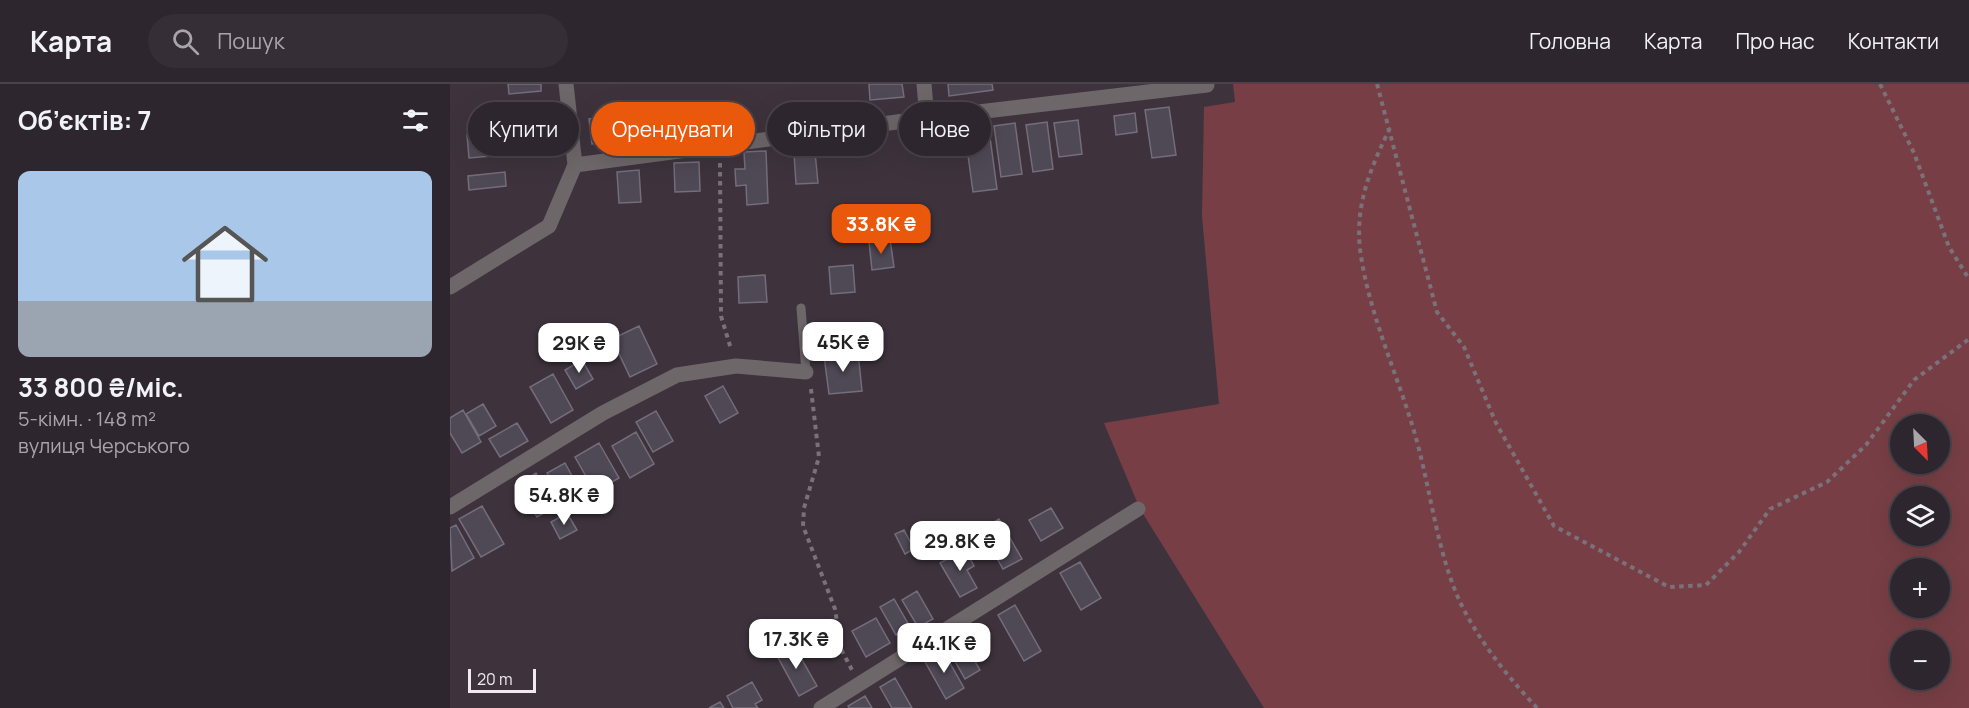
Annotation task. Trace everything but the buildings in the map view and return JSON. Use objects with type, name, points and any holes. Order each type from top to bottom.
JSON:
[{"type":"street","points":[[450,288],[549,226],[575,165],[566,84]]},
{"type":"street","points":[[924,84],[926,102]]},
{"type":"street","points":[[991,110],[1208,85]]},
{"type":"street","points":[[755,140],[899,122]]},
{"type":"street","points":[[575,165],[637,156]]},
{"type":"street","points":[[450,507],[603,412],[676,375],[736,366],[806,372]]},
{"type":"street","points":[[830,706],[859,684],[1138,509]]},
{"type":"lane","points":[[801,308],[806,372]]},
{"type":"path","points":[[1377,84],[1437,312],[1464,347],[1496,423],[1554,526],[1669,587],[1706,585],[1739,552],[1770,509],[1827,482],[1866,445],[1914,380],[1969,339]]},
{"type":"path","points":[[1880,84],[1914,153],[1949,247],[1969,279]]},
{"type":"path","points":[[1390,127],[1370,168],[1361,199],[1360,248],[1370,296],[1414,432],[1449,571],[1464,609],[1504,673],[1537,708]]},
{"type":"path","points":[[719,156],[721,316],[736,366]]},
{"type":"path","points":[[806,372],[814,401],[819,457],[804,508],[803,525],[835,609],[841,649],[859,684]]},
{"type":"shaded area","points":[[1233,84],[1969,84],[1969,708],[1264,708],[1140,509],[1104,423],[1219,404],[1202,216],[1204,107],[1235,102]]}]
